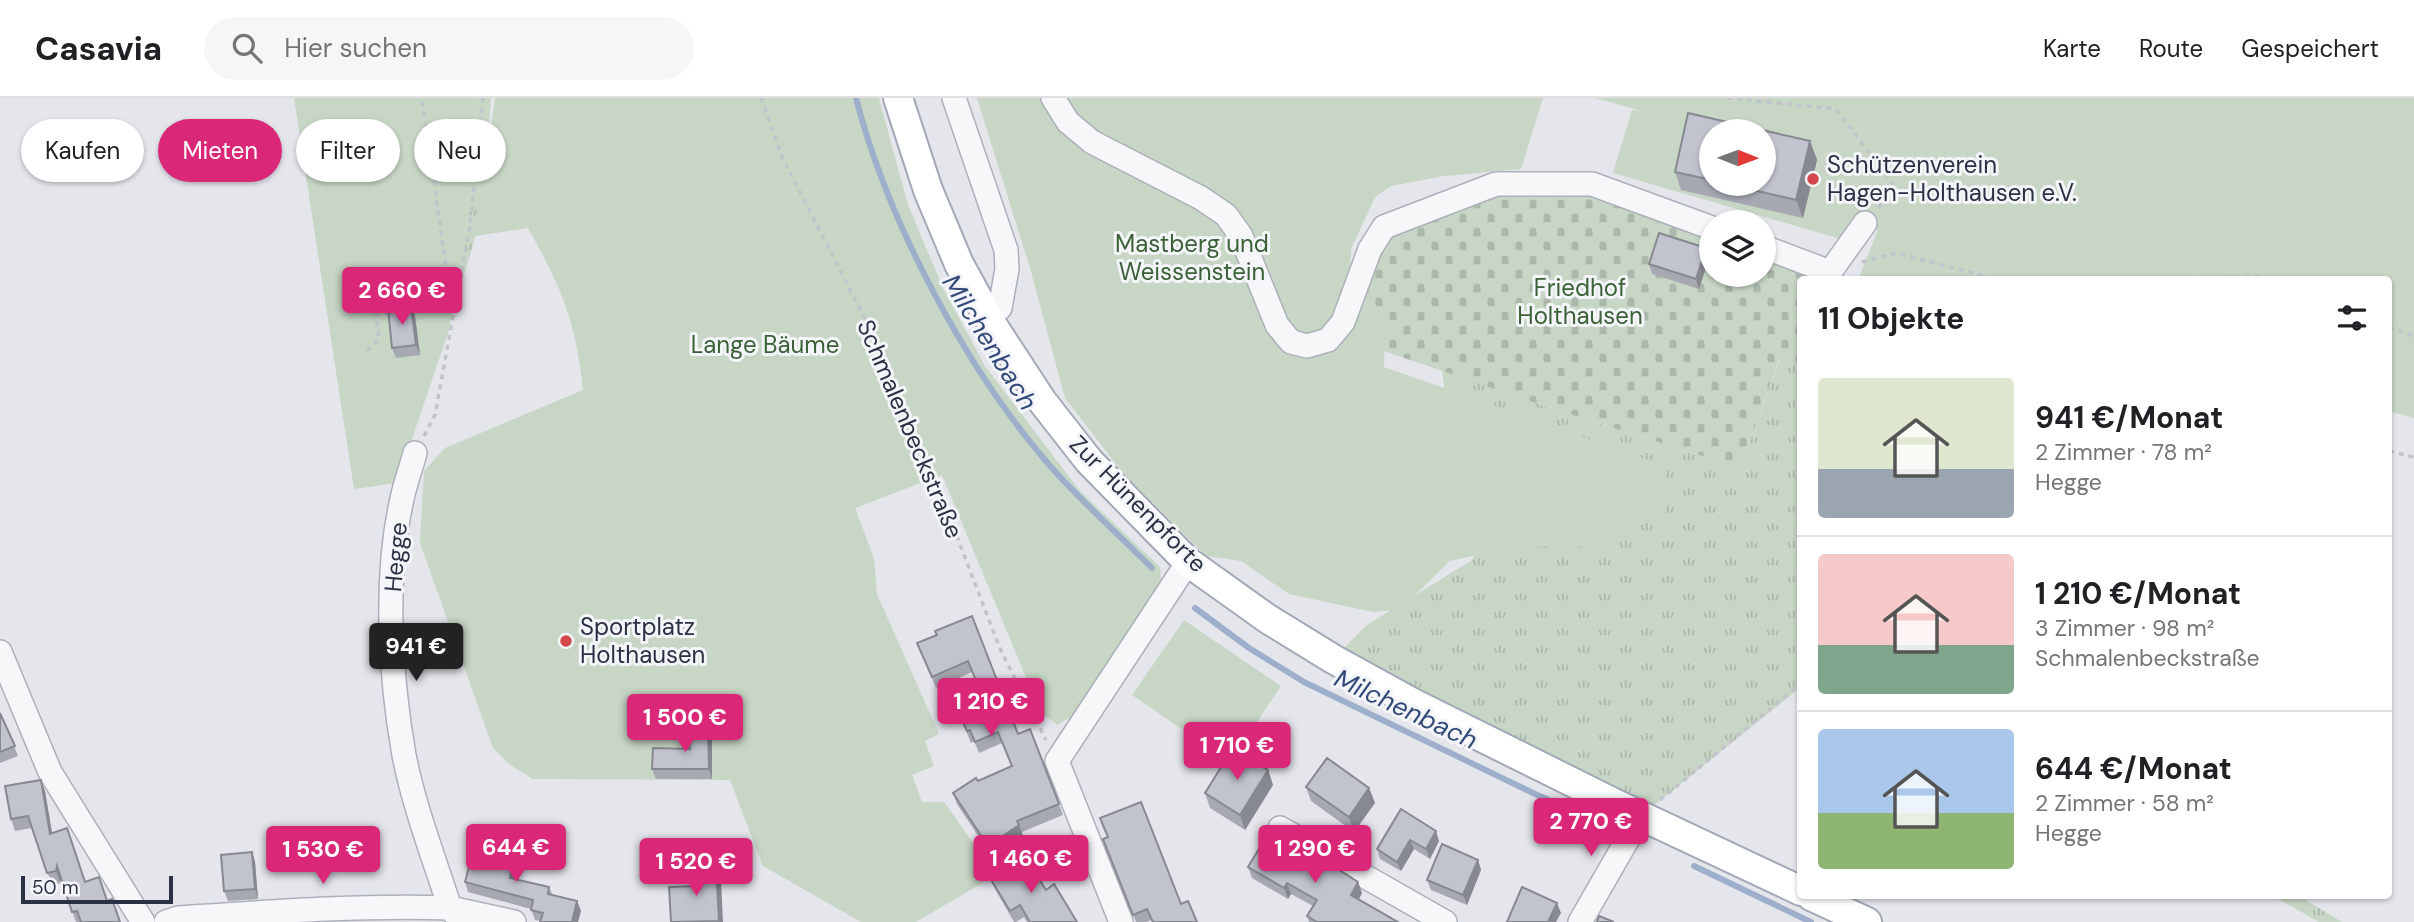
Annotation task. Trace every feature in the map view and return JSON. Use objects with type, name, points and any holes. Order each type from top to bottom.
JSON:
[{"type":"main road","name":"Zur Hünenpforte","points":[[898,98],[928,190],[959,264],[994,313],[1042,401],[1089,461],[1188,562],[1268,619],[1413,703],[1641,816],[1797,889]]},
{"type":"main road","points":[[1817,899],[1867,922]]},
{"type":"street","points":[[954,98],[1006,250],[1007,268],[994,313]]},
{"type":"street","points":[[1053,98],[1068,122],[1092,142],[1201,198],[1226,215],[1241,236],[1277,325],[1291,342],[1307,346],[1328,340],[1343,322],[1370,248],[1384,227],[1496,184],[1591,184],[1699,223]]},
{"type":"street","points":[[1776,252],[1830,272],[1866,223]]},
{"type":"street","name":"Hegge","points":[[415,453],[401,500],[391,576],[394,684],[404,756],[419,816],[456,915]]},
{"type":"street","points":[[1121,922],[1075,790],[1057,761],[1188,562]]},
{"type":"street","points":[[0,652],[50,772],[143,922]]},
{"type":"street","points":[[1580,922],[1641,816]]},
{"type":"street","points":[[1280,828],[1445,922]]},
{"type":"street","points":[[166,922],[178,918],[319,908],[456,915],[513,922]]},
{"type":"path","points":[[367,351],[379,339],[376,315],[451,303],[422,98]]},
{"type":"path","points":[[415,453],[435,415],[470,225],[483,98]]},
{"type":"path","name":"Schmalenbeckstraße","points":[[761,98],[783,159],[867,323],[946,508],[1001,652],[1057,761]]},
{"type":"path","points":[[1727,98],[1836,109],[1896,188],[1866,223]]},
{"type":"path","points":[[1830,272],[1896,253],[1985,276]]},
{"type":"path","points":[[2392,328],[2414,336]]},
{"type":"path","points":[[2392,452],[2414,457]]},
{"type":"path","points":[[1641,816],[1797,686]]},
{"type":"green space","points":[[294,98],[479,98],[477,119],[414,119],[414,182],[470,182],[449,330],[397,483],[354,489],[307,182],[400,182],[400,119],[297,119]]},
{"type":"green space","points":[[479,98],[491,98],[489,119],[477,119]]},
{"type":"green space","name":"Lange Bäume","points":[[495,98],[879,98],[908,205],[943,288],[985,366],[1080,491],[1160,567],[1161,580],[1072,716],[1057,725],[1040,711],[942,475],[855,508],[874,558],[877,594],[939,734],[925,741],[934,766],[912,775],[922,802],[944,802],[996,875],[916,922],[861,922],[763,866],[730,780],[533,779],[510,765],[493,748],[420,543],[424,471],[445,448],[583,390],[576,344],[565,305],[528,228],[475,236],[483,182],[506,182],[506,119],[492,119]]},
{"type":"green space","name":"Mastberg und Weissenstein","points":[[977,98],[1543,98],[1521,169],[1444,176],[1391,186],[1375,197],[1351,249],[1349,288],[1366,296],[1385,332],[1384,367],[1666,466],[1665,514],[1607,530],[1592,548],[1568,545],[1504,549],[1450,561],[1414,596],[1394,610],[1373,612],[1289,594],[1241,561],[1206,556],[1122,472],[1065,398],[1030,268]]},
{"type":"green space","points":[[1595,98],[2414,98],[2414,418],[2392,412],[2392,276],[1860,276],[1877,232],[1873,214],[1858,244],[1776,220],[1776,210],[1741,210],[1613,173],[1632,110],[1642,111]]},
{"type":"green space","points":[[470,182],[485,182],[482,215],[449,324]]},
{"type":"green space","name":"Friedhof Holthausen","points":[[1497,187],[1591,188],[1699,227],[1699,287],[1776,287],[1776,254],[1839,276],[1797,276],[1797,367],[1779,360],[1740,468],[1547,407],[1340,336],[1383,239]]},
{"type":"green space","points":[[1780,359],[1797,366],[1797,691],[1641,816],[1333,659],[1367,625],[1472,560],[1488,531],[1448,416],[1442,370],[1547,407],[1740,468]]},
{"type":"green space","points":[[1184,620],[1281,686],[1230,762],[1132,695]]},
{"type":"green space","points":[[2278,899],[2304,899],[2342,922],[2319,922]]},
{"type":"building","points":[[1688,113],[1714,119],[1699,119],[1699,177],[1675,172]]},
{"type":"building","points":[[1776,133],[1810,141],[1796,200],[1776,195]]},
{"type":"building","points":[[1659,233],[1699,246],[1699,270],[1696,279],[1649,264]]},
{"type":"building","points":[[411,306],[416,345],[392,348],[388,308]]},
{"type":"building","points":[[972,616],[1018,734],[1030,729],[1059,804],[1017,821],[1019,825],[988,846],[953,793],[976,778],[978,781],[1012,766],[998,732],[975,742],[960,716],[963,715],[958,703],[981,693],[968,661],[932,677],[917,643],[937,635],[935,631]]},
{"type":"building","points":[[0,713],[15,746],[0,752]]},
{"type":"building","points":[[689,729],[708,729],[709,769],[652,769],[653,748],[690,749]]},
{"type":"building","points":[[1233,748],[1268,770],[1240,815],[1205,793]]},
{"type":"building","points":[[1327,758],[1369,788],[1349,817],[1306,787]]},
{"type":"building","points":[[41,780],[50,834],[67,828],[85,882],[99,877],[107,901],[112,899],[120,922],[81,922],[77,911],[72,912],[57,866],[56,871],[47,873],[28,816],[11,819],[5,786]]},
{"type":"building","points":[[1141,802],[1181,904],[1188,901],[1197,922],[1153,922],[1147,909],[1133,915],[1103,839],[1108,837],[1100,818]]},
{"type":"building","points":[[1401,809],[1436,831],[1426,849],[1410,840],[1397,862],[1377,849]]},
{"type":"building","points":[[1267,836],[1317,867],[1322,859],[1358,882],[1351,895],[1398,922],[1317,922],[1307,916],[1317,900],[1287,883],[1284,888],[1248,867]]},
{"type":"building","points":[[491,843],[515,850],[510,878],[549,887],[548,894],[577,901],[572,922],[540,922],[543,913],[531,910],[533,900],[465,882],[474,847],[489,851]]},
{"type":"building","points":[[1442,844],[1478,860],[1463,895],[1427,880]]},
{"type":"building","points":[[252,852],[255,889],[224,891],[221,855]]},
{"type":"building","points":[[1025,857],[1046,890],[1054,884],[1077,922],[1030,922],[1020,905],[1010,911],[990,878]]},
{"type":"building","points":[[716,866],[719,921],[671,922],[669,887],[696,886],[695,867]]},
{"type":"building","points":[[1522,887],[1557,903],[1548,922],[1507,922]]},
{"type":"building","points":[[1599,916],[1614,922],[1597,922]]},
{"type":"waterway","name":"Milchenbach","points":[[856,98],[889,198],[938,300],[966,349],[996,396],[1061,478],[1152,568]]},
{"type":"waterway","name":"Milchenbach","points":[[1195,608],[1249,648],[1304,682],[1533,793],[1610,827]]},
{"type":"waterway","name":"Milchenbach","points":[[1694,866],[1811,922]]},
{"type":"place","name":"Schützenverein Hagen-Holthausen e.V.","points":[[1813,179]]},
{"type":"place","name":"Sportplatz Holthausen","points":[[566,641]]}]
